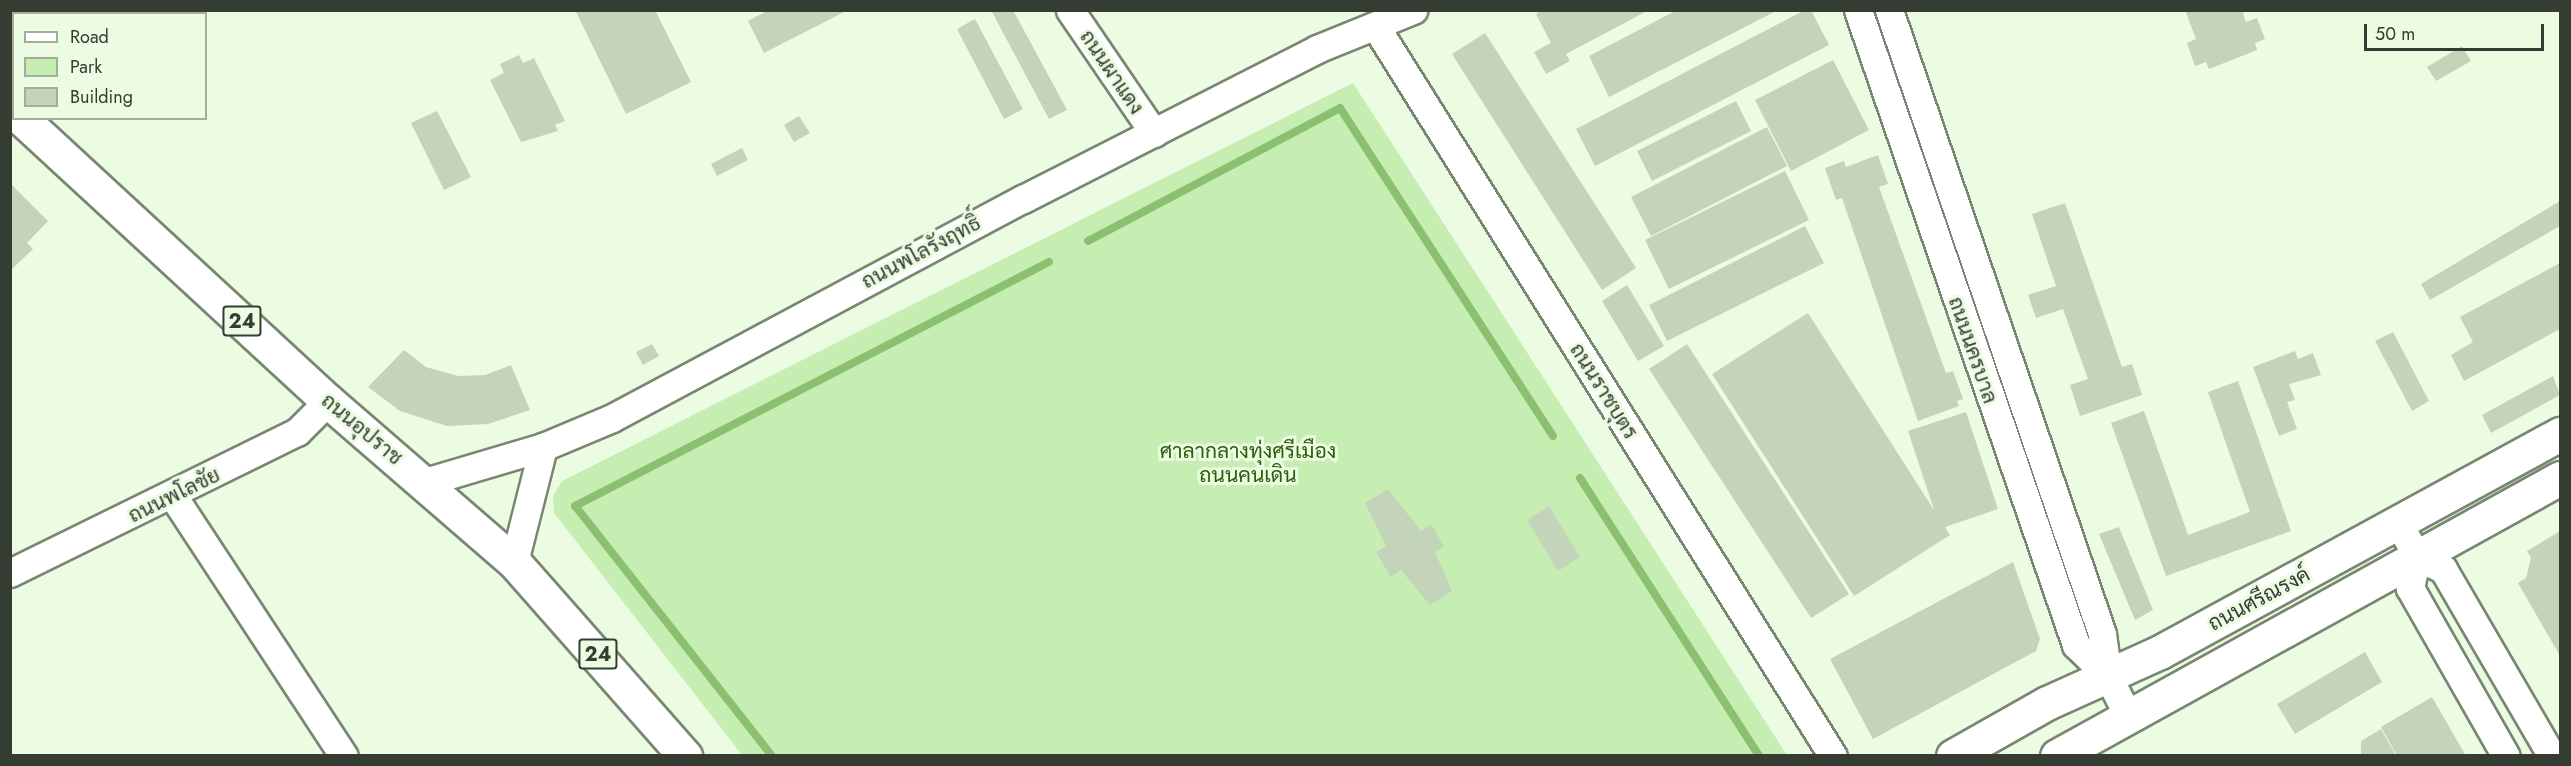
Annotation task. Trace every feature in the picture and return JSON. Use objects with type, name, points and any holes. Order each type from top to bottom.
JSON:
[{"type":"main road","name":"ถนนอุปราช","points":[[23,120],[328,401],[425,482],[514,562],[678,753]]},
{"type":"main road","name":"ถนนศรีณรงค์","points":[[1953,756],[2048,703],[2108,676],[2399,524],[2560,434]]},
{"type":"main road","name":"ถนนศรีณรงค์","points":[[2057,756],[2560,478]]},
{"type":"street","name":"ถนนผาแดง","points":[[1070,10],[1154,133]]},
{"type":"street","name":"ถนนพโลรังฤทธิ์","points":[[425,482],[543,447],[612,418],[1317,49],[1376,27],[1413,10]]},
{"type":"street","name":"ถนนนครบาล","points":[[1858,10],[1923,206],[2076,645],[2108,676]]},
{"type":"street","name":"ถนนนครบาล","points":[[1889,10],[2102,634],[2108,676],[2128,716]]},
{"type":"street","name":"ถนนราชบุตร","points":[[1376,27],[1833,756]]},
{"type":"street","points":[[1923,206],[1952,199]]},
{"type":"street","name":"ถนนพโลชัย","points":[[10,573],[173,496],[297,432],[328,401]]},
{"type":"street","points":[[514,562],[543,447]]},
{"type":"street","points":[[173,496],[344,756]]},
{"type":"street","points":[[2399,524],[2417,557],[2443,569],[2552,756]]},
{"type":"street","points":[[2417,557],[2410,588],[2506,756]]},
{"type":"green space","name":"ศาลากลางทุ่งศรีเมือง ถนนคนเดิน","points":[[1353,83],[1787,755],[742,755],[554,513],[553,496],[562,481]]},
{"type":"building","points":[[575,10],[655,10],[691,82],[626,114]]},
{"type":"building","points":[[769,10],[848,10],[764,53],[748,21]]},
{"type":"building","points":[[991,10],[1013,10],[1067,110],[1049,119]]},
{"type":"building","points":[[1542,10],[1649,10],[1566,54],[1570,61],[1546,74],[1534,52],[1551,43],[1536,14]]},
{"type":"building","points":[[1677,10],[1778,10],[1609,97],[1589,56]]},
{"type":"building","points":[[1805,10],[1811,10],[1829,45],[1595,166],[1576,129]]},
{"type":"building","points":[[2185,10],[2242,10],[2246,22],[2257,18],[2265,39],[2255,43],[2257,50],[2209,69],[2206,62],[2195,66],[2187,43],[2196,39]]},
{"type":"building","points":[[975,19],[1023,109],[1004,119],[957,29]]},
{"type":"building","points":[[1485,33],[1636,268],[1602,290],[1452,54]]},
{"type":"building","points":[[2462,46],[2471,61],[2436,81],[2427,67]]},
{"type":"building","points":[[519,55],[523,63],[534,58],[565,121],[555,125],[558,131],[521,142],[490,80],[504,73],[500,64]]},
{"type":"building","points":[[1833,60],[1869,130],[1791,171],[1755,100]]},
{"type":"building","points":[[1736,101],[1751,131],[1652,181],[1637,151]]},
{"type":"building","points":[[437,111],[471,177],[444,190],[411,123]]},
{"type":"building","points":[[799,116],[810,133],[794,142],[784,125]]},
{"type":"building","points":[[1767,127],[1787,166],[1651,236],[1631,197]]},
{"type":"building","points":[[742,148],[748,160],[717,176],[711,164]]},
{"type":"building","points":[[1878,155],[1888,184],[1879,187],[1946,373],[1953,371],[1963,399],[1957,401],[1959,406],[1918,421],[1842,198],[1836,200],[1825,168],[1844,161],[1846,167]]},
{"type":"building","points":[[1785,171],[1809,220],[1669,289],[1645,240]]},
{"type":"building","points":[[10,183],[48,221],[27,243],[33,249],[10,271]]},
{"type":"building","points":[[2560,201],[2560,226],[2430,300],[2421,284]]},
{"type":"building","points":[[2065,203],[2122,367],[2132,364],[2142,395],[2080,416],[2070,385],[2088,379],[2063,309],[2036,318],[2028,295],[2056,286],[2032,214]]},
{"type":"building","points":[[1805,226],[1824,263],[1667,341],[1649,305]]},
{"type":"building","points":[[2560,263],[2560,329],[2464,381],[2451,355],[2473,342],[2460,317]]},
{"type":"building","points":[[1627,285],[1664,346],[1638,361],[1602,301]]},
{"type":"building","points":[[1808,313],[1934,510],[1908,431],[1966,412],[1998,509],[1945,527],[1950,535],[1854,596],[1712,374]]},
{"type":"building","points":[[2393,332],[2429,401],[2412,411],[2375,341]]},
{"type":"building","points":[[652,344],[659,356],[643,365],[636,352]]},
{"type":"building","points":[[1687,344],[1849,594],[1811,618],[1649,369]]},
{"type":"building","points":[[404,350],[426,367],[458,376],[485,375],[511,365],[530,410],[488,424],[447,426],[400,411],[368,387]]},
{"type":"building","points":[[2295,351],[2298,359],[2313,353],[2321,375],[2289,384],[2295,400],[2287,402],[2297,429],[2279,436],[2253,367]]},
{"type":"building","points":[[2553,376],[2560,395],[2491,433],[2482,415]]},
{"type":"building","points":[[2238,381],[2291,531],[2166,576],[2111,423],[2144,411],[2188,535],[2250,512],[2208,392]]},
{"type":"building","points":[[1388,489],[1421,531],[1431,524],[1444,546],[1435,552],[1452,591],[1430,605],[1401,570],[1391,577],[1376,552],[1386,546],[1365,503]]},
{"type":"building","points":[[1549,506],[1580,557],[1558,571],[1527,520]]},
{"type":"building","points":[[2119,527],[2153,610],[2135,620],[2099,534]]},
{"type":"building","points":[[2560,531],[2560,656],[2518,583],[2526,578],[2531,558],[2527,551]]},
{"type":"building","points":[[2013,562],[2040,639],[2036,651],[1873,739],[1830,659]]},
{"type":"building","points":[[2365,652],[2382,682],[2295,734],[2277,704]]},
{"type":"building","points":[[2432,697],[2466,756],[2397,756],[2381,727]]},
{"type":"building","points":[[2381,729],[2396,756],[2361,756],[2361,741]]},
{"type":"waterway","points":[[1088,241],[1340,108],[1553,436]]},
{"type":"waterway","points":[[772,756],[575,506],[1049,262]]},
{"type":"waterway","points":[[1580,478],[1759,756]]}]
